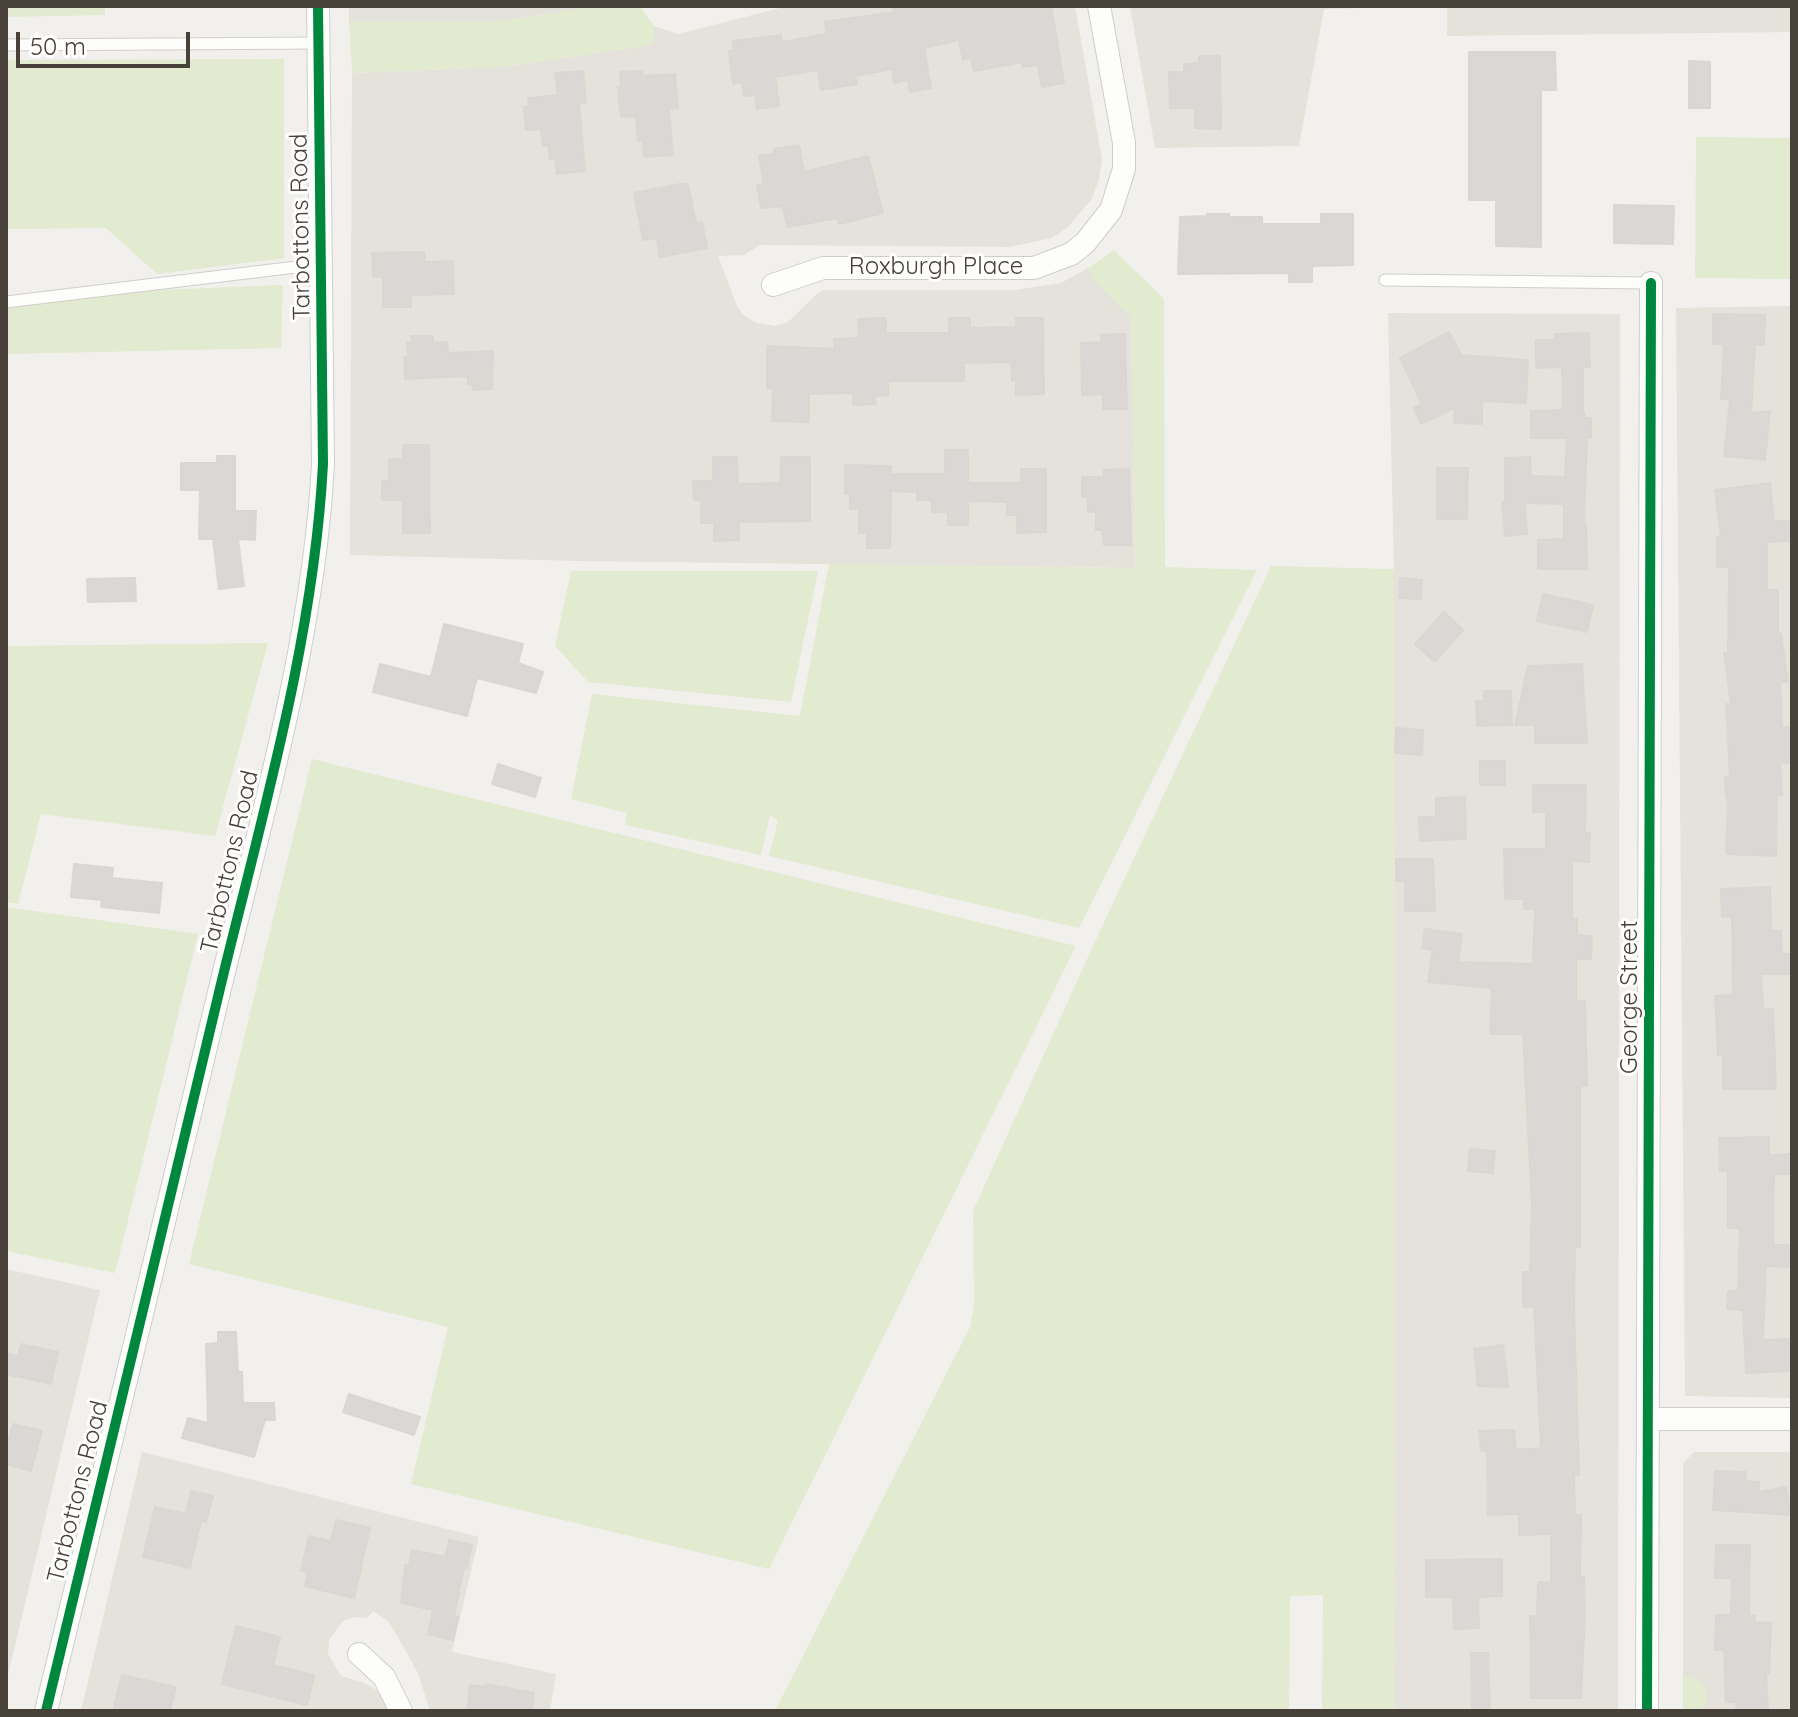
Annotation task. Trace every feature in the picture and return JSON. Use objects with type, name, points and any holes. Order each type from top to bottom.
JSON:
[{"type":"street","name":"Tarbottons Road","points":[[46,1711],[241,903],[310,601],[323,464],[318,6]]},
{"type":"street","name":"Roxburgh Place","points":[[773,285],[823,268],[1034,268],[1071,254],[1085,243],[1111,210],[1124,169],[1124,143],[1099,6]]},
{"type":"street","name":"George Street","points":[[1647,1711],[1651,283]]},
{"type":"street","points":[[1650,1419],[1792,1419]]},
{"type":"street","points":[[359,1654],[384,1677],[401,1711]]},
{"type":"lane","points":[[6,45],[318,43]]},
{"type":"lane","points":[[6,302],[321,264]]},
{"type":"lane","points":[[1385,280],[1651,283]]},
{"type":"shaded area","points":[[349,6],[598,6],[503,21],[349,21]]},
{"type":"shaded area","points":[[788,6],[1075,6],[1102,159],[1099,180],[1091,200],[1068,227],[1052,238],[1009,247],[760,245],[744,255],[718,256],[743,315],[757,323],[775,326],[788,322],[825,290],[1014,290],[1061,283],[1088,268],[1093,278],[1131,317],[1135,568],[350,555],[352,73],[501,67],[652,45],[654,26],[678,34]]},
{"type":"shaded area","points":[[1130,6],[1447,6],[1324,9],[1299,146],[1155,148]]},
{"type":"shaded area","points":[[1447,6],[1792,6],[1792,32],[1447,36]]},
{"type":"shaded area","points":[[1792,306],[1792,1398],[1685,1396],[1676,308]]},
{"type":"shaded area","points":[[1388,313],[1620,314],[1618,1711],[1395,1711],[1394,569]]},
{"type":"shaded area","points":[[6,1269],[100,1290],[6,1683]]},
{"type":"shaded area","points":[[142,1452],[479,1537],[452,1652],[556,1674],[550,1711],[430,1711],[418,1673],[398,1637],[388,1621],[373,1611],[367,1618],[354,1617],[342,1622],[329,1640],[328,1654],[341,1676],[364,1683],[386,1695],[386,1711],[81,1711]]},
{"type":"shaded area","points":[[1694,1452],[1792,1452],[1792,1711],[1683,1711],[1683,1463]]},
{"type":"green space","points":[[6,6],[105,6],[105,15],[6,17]]},
{"type":"green space","points":[[598,6],[640,6],[654,26],[653,45],[501,67],[352,73],[349,21],[503,21]]},
{"type":"green space","points":[[284,59],[284,258],[157,274],[106,228],[6,229],[6,60]]},
{"type":"green space","points":[[1696,137],[1792,138],[1792,279],[1695,278]]},
{"type":"green space","points":[[1114,250],[1164,299],[1165,567],[1257,570],[1079,928],[769,856],[778,820],[770,815],[761,855],[625,825],[627,813],[571,799],[592,694],[800,716],[829,564],[1135,568],[1131,317],[1093,278],[1088,268]]},
{"type":"green space","points":[[283,285],[281,348],[6,354],[6,296]]},
{"type":"green space","points":[[1271,566],[1394,569],[1395,1711],[1322,1711],[1323,1595],[1290,1596],[1289,1711],[775,1711],[970,1327],[974,1306],[973,1211]]},
{"type":"green space","points":[[571,571],[818,571],[791,702],[588,682],[555,646]]},
{"type":"green space","points":[[268,643],[215,836],[41,814],[18,904],[6,902],[6,646]]},
{"type":"green space","points":[[312,759],[1076,946],[769,1569],[411,1484],[448,1327],[189,1264]]},
{"type":"green space","points":[[6,907],[198,934],[115,1273],[6,1251]]},
{"type":"green space","points":[[1683,1675],[1696,1679],[1704,1687],[1706,1698],[1701,1711],[1683,1711]]},
{"type":"building","points":[[893,6],[1051,6],[1064,83],[1042,87],[1038,65],[1023,67],[1022,62],[974,71],[971,58],[963,60],[959,40],[924,48],[931,88],[910,92],[908,80],[894,83],[892,69],[855,76],[857,84],[821,90],[818,70],[775,77],[779,106],[757,109],[755,95],[744,96],[742,82],[733,84],[729,51],[734,51],[733,41],[781,35],[782,42],[827,34],[825,22],[894,12]]},
{"type":"building","points":[[1469,52],[1555,52],[1556,90],[1541,90],[1541,247],[1496,246],[1496,200],[1469,200]]},
{"type":"building","points":[[1199,56],[1220,56],[1221,129],[1195,128],[1195,108],[1170,108],[1169,72],[1184,72],[1184,64],[1199,63]]},
{"type":"building","points":[[1689,61],[1710,62],[1710,108],[1689,108]]},
{"type":"building","points":[[583,71],[586,102],[579,103],[585,171],[557,174],[555,158],[550,159],[548,145],[543,146],[541,129],[526,130],[524,107],[529,106],[528,98],[558,95],[555,73]]},
{"type":"building","points":[[642,71],[642,76],[675,74],[678,108],[669,109],[673,155],[644,157],[643,141],[638,141],[636,116],[621,117],[620,72]]},
{"type":"building","points":[[799,145],[804,172],[868,156],[883,213],[839,224],[838,218],[787,227],[783,206],[761,208],[757,185],[764,184],[759,156],[774,154],[774,149]]},
{"type":"building","points":[[688,184],[696,223],[702,222],[707,248],[660,257],[657,238],[643,240],[634,193]]},
{"type":"building","points":[[1614,205],[1674,206],[1673,244],[1614,243]]},
{"type":"building","points":[[1207,214],[1262,217],[1262,224],[1321,224],[1321,214],[1353,214],[1353,265],[1312,266],[1312,282],[1289,282],[1289,273],[1178,274],[1180,217]]},
{"type":"building","points":[[424,252],[425,262],[453,261],[454,294],[411,295],[411,307],[383,307],[383,277],[373,277],[372,253]]},
{"type":"building","points":[[1713,314],[1765,315],[1764,345],[1755,344],[1751,413],[1770,411],[1765,460],[1724,456],[1730,399],[1721,399],[1724,344],[1713,344]]},
{"type":"building","points":[[886,318],[886,333],[949,333],[949,318],[970,318],[970,328],[1016,327],[1016,318],[1043,318],[1044,394],[1016,395],[1011,362],[964,363],[964,381],[888,381],[888,395],[875,396],[876,404],[853,405],[853,393],[809,394],[809,422],[772,421],[773,388],[767,388],[767,346],[835,349],[834,339],[859,338],[858,319]]},
{"type":"building","points":[[1449,332],[1461,355],[1528,360],[1526,403],[1482,401],[1482,424],[1454,423],[1455,408],[1421,424],[1414,408],[1422,404],[1400,358]]},
{"type":"building","points":[[1589,333],[1590,367],[1583,367],[1583,410],[1585,418],[1591,418],[1591,438],[1587,438],[1584,523],[1587,569],[1538,569],[1538,540],[1564,539],[1564,504],[1525,503],[1527,534],[1505,536],[1502,502],[1505,502],[1505,458],[1530,457],[1531,476],[1565,477],[1567,438],[1531,438],[1531,411],[1563,410],[1562,367],[1536,368],[1536,340],[1555,340],[1555,334]]},
{"type":"building","points":[[1125,334],[1127,409],[1103,409],[1103,394],[1082,395],[1081,343],[1101,342],[1101,335]]},
{"type":"building","points":[[411,336],[433,336],[433,343],[447,342],[448,353],[493,351],[492,389],[473,390],[472,384],[468,384],[468,376],[405,379],[404,357],[408,357],[407,343],[412,343]]},
{"type":"building","points":[[403,445],[429,445],[430,533],[403,533],[403,500],[382,500],[382,481],[389,481],[389,459],[403,459]]},
{"type":"building","points":[[945,450],[968,450],[968,483],[1021,483],[1021,469],[1046,469],[1046,532],[1017,533],[1017,515],[1007,515],[1007,502],[968,501],[968,525],[948,525],[948,512],[932,512],[932,500],[917,500],[917,492],[891,491],[890,548],[867,548],[867,533],[859,533],[859,509],[850,509],[850,494],[845,494],[845,465],[891,466],[891,474],[945,474]]},
{"type":"building","points":[[217,456],[235,456],[235,511],[256,511],[255,540],[238,539],[244,586],[219,589],[213,539],[199,539],[200,490],[181,490],[181,463],[217,463]]},
{"type":"building","points":[[713,457],[737,457],[738,484],[780,483],[781,457],[810,457],[810,521],[739,522],[739,540],[714,541],[714,523],[701,523],[701,500],[694,500],[693,481],[713,481]]},
{"type":"building","points":[[1437,468],[1468,468],[1467,519],[1437,519]]},
{"type":"building","points":[[1129,469],[1131,545],[1104,545],[1102,530],[1096,530],[1096,512],[1088,512],[1088,496],[1082,497],[1082,477],[1104,477],[1104,470]]},
{"type":"building","points":[[1770,483],[1774,521],[1792,521],[1792,541],[1767,542],[1767,590],[1778,590],[1778,634],[1781,634],[1788,682],[1780,682],[1782,728],[1792,727],[1792,762],[1780,763],[1782,795],[1777,796],[1776,856],[1726,854],[1728,798],[1725,778],[1730,777],[1726,704],[1731,704],[1724,653],[1728,653],[1729,567],[1717,567],[1717,537],[1721,537],[1715,490]]},
{"type":"building","points":[[135,578],[136,601],[88,602],[87,579]]},
{"type":"building","points":[[1400,578],[1422,580],[1421,599],[1399,598]]},
{"type":"building","points":[[1543,594],[1593,605],[1587,632],[1537,621]]},
{"type":"building","points":[[1444,612],[1463,630],[1435,662],[1415,644]]},
{"type":"building","points":[[444,624],[523,644],[518,663],[543,672],[536,693],[477,678],[467,716],[373,692],[380,664],[431,677]]},
{"type":"building","points":[[1582,664],[1587,743],[1535,743],[1535,725],[1515,725],[1528,666]]},
{"type":"building","points":[[1484,691],[1511,691],[1512,725],[1477,726],[1476,701],[1484,701]]},
{"type":"building","points":[[1396,728],[1423,730],[1422,755],[1395,753]]},
{"type":"building","points":[[1480,761],[1505,761],[1505,785],[1480,785]]},
{"type":"building","points":[[498,764],[541,778],[535,797],[492,784]]},
{"type":"building","points":[[1533,785],[1586,785],[1585,833],[1590,833],[1589,862],[1572,861],[1572,919],[1577,919],[1577,935],[1592,936],[1591,959],[1576,959],[1576,1002],[1585,1001],[1587,1086],[1580,1086],[1580,1247],[1575,1246],[1574,1307],[1579,1475],[1574,1475],[1575,1515],[1581,1515],[1580,1577],[1584,1577],[1585,1616],[1581,1698],[1531,1698],[1530,1616],[1537,1616],[1538,1582],[1551,1583],[1551,1534],[1519,1535],[1519,1514],[1488,1515],[1487,1451],[1481,1451],[1479,1431],[1514,1430],[1516,1450],[1541,1448],[1534,1307],[1523,1307],[1523,1272],[1530,1272],[1532,1205],[1523,1034],[1490,1034],[1492,988],[1428,982],[1433,950],[1422,948],[1425,929],[1462,934],[1458,962],[1533,964],[1535,909],[1524,909],[1524,899],[1505,899],[1504,849],[1546,849],[1546,812],[1533,812]]},
{"type":"building","points":[[1465,797],[1466,839],[1420,841],[1419,817],[1436,817],[1436,798]]},
{"type":"building","points":[[1396,859],[1433,859],[1435,911],[1405,911],[1405,881],[1396,881]]},
{"type":"building","points":[[74,864],[113,868],[112,878],[162,883],[159,913],[101,907],[102,900],[71,897]]},
{"type":"building","points":[[1770,887],[1771,931],[1781,931],[1782,954],[1792,954],[1792,974],[1761,974],[1763,1010],[1773,1009],[1776,1089],[1723,1089],[1723,1055],[1718,1055],[1715,996],[1733,995],[1732,916],[1722,917],[1721,889]]},
{"type":"building","points":[[1769,1137],[1769,1155],[1792,1154],[1792,1174],[1774,1174],[1773,1245],[1792,1245],[1792,1267],[1766,1266],[1763,1340],[1792,1339],[1792,1371],[1746,1373],[1743,1310],[1727,1309],[1728,1291],[1738,1291],[1740,1228],[1728,1228],[1728,1171],[1720,1171],[1719,1138]]},
{"type":"building","points":[[1470,1149],[1495,1151],[1493,1173],[1468,1171]]},
{"type":"building","points":[[218,1332],[236,1332],[243,1403],[274,1403],[275,1420],[265,1420],[254,1457],[182,1438],[188,1418],[208,1423],[206,1344],[218,1343]]},
{"type":"building","points":[[21,1344],[58,1352],[51,1384],[6,1374],[6,1353],[18,1356]]},
{"type":"building","points":[[1503,1345],[1508,1387],[1478,1386],[1474,1349]]},
{"type":"building","points":[[349,1394],[420,1417],[414,1435],[343,1412]]},
{"type":"building","points":[[13,1424],[42,1431],[31,1471],[6,1464],[6,1449]]},
{"type":"building","points":[[1715,1471],[1746,1472],[1745,1481],[1759,1482],[1759,1492],[1786,1487],[1791,1515],[1713,1510]]},
{"type":"building","points":[[191,1491],[213,1496],[206,1522],[201,1521],[190,1568],[143,1557],[155,1507],[186,1514]]},
{"type":"building","points":[[336,1520],[370,1528],[354,1598],[305,1586],[308,1572],[301,1571],[309,1536],[331,1541]]},
{"type":"building","points":[[449,1540],[472,1545],[454,1616],[458,1617],[453,1640],[428,1634],[433,1610],[401,1603],[405,1565],[409,1566],[412,1550],[445,1557]]},
{"type":"building","points":[[1716,1545],[1750,1545],[1749,1616],[1755,1616],[1755,1622],[1771,1623],[1769,1674],[1766,1674],[1768,1711],[1737,1711],[1736,1702],[1726,1702],[1724,1650],[1715,1650],[1716,1615],[1731,1615],[1732,1578],[1715,1578]]},
{"type":"building","points":[[1502,1559],[1502,1596],[1478,1597],[1479,1628],[1454,1629],[1453,1597],[1426,1597],[1426,1560]]},
{"type":"building","points":[[236,1626],[280,1637],[273,1665],[314,1675],[307,1705],[222,1684]]},
{"type":"building","points":[[1471,1653],[1488,1653],[1490,1711],[1472,1711]]},
{"type":"building","points":[[122,1675],[176,1687],[170,1710],[158,1707],[156,1711],[113,1711]]},
{"type":"building","points":[[486,1684],[534,1693],[532,1711],[467,1711],[470,1685],[485,1687]]},
{"type":"cycle path","points":[[46,1711],[270,789],[309,594],[323,464],[318,6]]},
{"type":"cycle path","points":[[1647,1711],[1651,283]]}]
